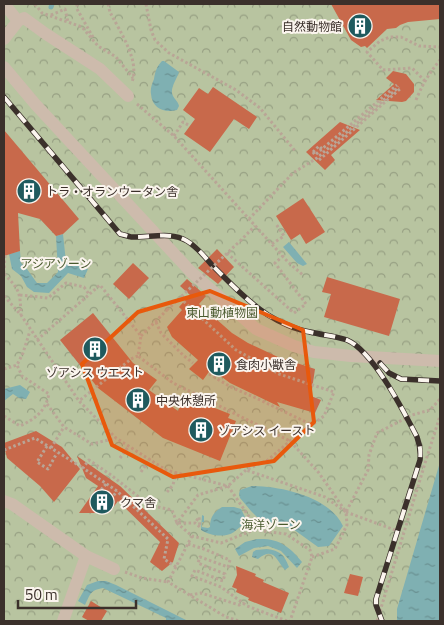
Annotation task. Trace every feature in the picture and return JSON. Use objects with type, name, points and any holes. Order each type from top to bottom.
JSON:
[{"type":"street","points":[[4,4],[18,21]]},
{"type":"street","points":[[4,39],[18,21],[24,18],[100,69],[128,96]]},
{"type":"street","points":[[4,67],[36,105],[191,272],[256,329],[294,346],[314,352],[440,361]]},
{"type":"street","points":[[4,501],[12,504],[86,556],[114,569]]},
{"type":"street","points":[[63,621],[86,556]]},
{"type":"path","points":[[34,4],[42,13],[82,27],[98,46],[116,57],[134,78]]},
{"type":"path","points":[[77,4],[77,9],[98,46]]},
{"type":"path","points":[[108,4],[132,57],[134,78],[128,96],[174,136],[255,226],[304,276]]},
{"type":"path","points":[[146,4],[155,40],[169,53],[236,90],[260,108],[296,152]]},
{"type":"path","points":[[50,16],[65,9],[68,22]]},
{"type":"path","points":[[425,81],[412,68],[383,70],[367,52],[380,41],[390,37],[401,37],[419,46],[440,47]]},
{"type":"path","points":[[416,100],[421,87],[440,60]]},
{"type":"path","points":[[249,219],[293,173],[318,159],[399,87]]},
{"type":"path","points":[[174,136],[184,122],[190,126]]},
{"type":"path","points":[[272,244],[284,236],[276,224]]},
{"type":"path","points":[[138,356],[141,336],[255,226]]},
{"type":"path","points":[[227,253],[294,313],[306,304],[275,264],[284,256]]},
{"type":"path","points":[[4,257],[4,273],[16,286],[20,295],[21,315]]},
{"type":"path","points":[[20,295],[48,298],[66,283],[84,287],[89,294]]},
{"type":"path","points":[[37,340],[100,285],[141,336]]},
{"type":"path","points":[[4,296],[21,315],[79,401],[116,438],[166,470],[228,486],[250,518],[254,530]]},
{"type":"path","points":[[177,523],[198,494],[228,486],[246,470],[268,460],[324,416],[334,392],[279,374],[236,350],[180,298]]},
{"type":"path","points":[[156,322],[161,333],[193,363]]},
{"type":"path","points":[[4,369],[17,365],[30,330]]},
{"type":"path","points":[[79,401],[131,359],[138,356]]},
{"type":"path","points":[[138,356],[173,383],[290,441],[319,473],[346,512],[347,525],[335,549],[312,557]]},
{"type":"path","points":[[4,416],[20,426],[34,419],[47,404],[49,394],[22,376],[17,365]]},
{"type":"path","points":[[208,374],[231,387],[312,425]]},
{"type":"path","points":[[346,512],[368,470],[369,455],[377,433],[412,415],[430,410],[440,399]]},
{"type":"path","points":[[47,404],[64,427],[92,444],[116,438]]},
{"type":"path","points":[[377,621],[440,416]]},
{"type":"path","points":[[58,452],[48,469],[37,462],[64,427]]},
{"type":"path","points":[[4,450],[35,438],[118,491],[168,539],[164,559],[176,567]]},
{"type":"path","points":[[120,458],[129,446]]},
{"type":"path","points":[[141,472],[150,459]]},
{"type":"path","points":[[82,468],[89,460],[149,505],[172,510],[177,523],[192,536],[221,543],[254,530],[286,534],[310,550],[312,557],[288,621],[248,606],[220,587],[192,576],[195,570],[223,581],[225,574],[198,563],[200,557],[228,567],[230,560],[188,544]]},
{"type":"path","points":[[246,470],[326,497],[346,512],[404,533]]},
{"type":"path","points":[[167,492],[173,485],[176,472]]},
{"type":"path","points":[[106,484],[90,503],[101,512],[118,491]]},
{"type":"path","points":[[177,523],[195,523]]},
{"type":"path","points":[[168,582],[192,536]]},
{"type":"path","points":[[114,569],[142,578],[168,582],[226,617],[239,621]]},
{"type":"path","points":[[190,596],[201,593],[239,605],[244,603]]},
{"type":"highlighted area","points":[[210,291],[303,330],[314,422],[274,461],[173,477],[112,445],[82,364],[138,312]]},
{"type":"green space","name":"東山動植物園","points":[[4,4],[440,4],[440,621],[4,621]]},
{"type":"water","points":[[162,61],[179,72],[172,90],[179,106],[177,110],[168,111],[160,109],[152,99],[151,86],[156,69]]},
{"type":"water","points":[[63,234],[66,262],[88,269],[84,278],[68,273],[49,293],[34,292],[27,287],[21,276],[12,269],[9,254],[20,251],[21,263],[37,283],[47,283],[58,272],[56,236]]},
{"type":"water","points":[[289,242],[307,264],[303,266],[297,263],[283,247]]},
{"type":"water","points":[[20,385],[30,392],[26,399],[19,398],[13,394],[4,401],[4,389]]},
{"type":"water","points":[[440,462],[440,621],[397,621],[397,609]]},
{"type":"water","points":[[252,486],[277,488],[304,495],[327,508],[337,516],[343,526],[329,546],[318,547],[293,529],[263,523],[240,498],[240,490]]},
{"type":"water","points":[[222,507],[241,509],[247,521],[234,532],[222,536],[213,535],[201,530],[202,515],[204,516],[204,522],[202,522],[202,527],[208,528],[210,527],[213,515]]},
{"type":"water","points":[[257,539],[271,540],[283,544],[302,562],[297,568],[281,551],[268,546],[254,548],[239,556],[235,549],[245,542]]},
{"type":"water","points":[[267,549],[281,554],[289,567],[285,570],[271,554],[263,555],[258,559],[252,557],[253,552],[256,550]]},
{"type":"water","points":[[98,581],[106,581],[116,585],[188,621],[166,621],[166,618],[103,588],[93,592],[85,605],[78,601],[87,585]]},
{"type":"building","name":"自然動物館","points":[[331,4],[440,4],[440,19],[408,22],[396,28],[387,29],[367,48],[365,46],[361,47],[351,40]]},
{"type":"building","points":[[393,71],[406,74],[414,84],[414,92],[406,101],[402,102],[376,100],[394,84],[386,78]]},
{"type":"building","points":[[213,87],[257,117],[249,129],[234,119],[210,152],[184,134],[195,119],[183,110],[199,88],[208,94]]},
{"type":"building","points":[[340,122],[360,130],[331,155],[335,160],[325,170],[306,152]]},
{"type":"building","name":"トラ・オランウータン舎","points":[[4,130],[79,219],[63,234],[56,236],[40,219],[18,213],[20,251],[4,256]]},
{"type":"building","points":[[303,198],[325,232],[306,244],[300,234],[291,240],[276,216]]},
{"type":"building","points":[[217,249],[234,267],[218,284],[198,268]]},
{"type":"building","points":[[133,263],[149,278],[129,299],[113,284]]},
{"type":"building","points":[[327,277],[400,299],[389,336],[324,317],[331,294],[322,292]]},
{"type":"building","points":[[187,279],[206,296],[199,304],[232,333],[278,357],[315,369],[311,396],[321,400],[315,413],[277,402],[280,407],[230,383],[211,369],[203,380],[189,369],[198,360],[172,337],[167,327],[182,310],[179,307],[190,295],[180,286]]},
{"type":"building","points":[[93,313],[133,363],[157,380],[149,390],[178,411],[183,399],[196,404],[197,401],[230,414],[228,418],[236,421],[220,461],[163,438],[98,388],[60,340]]},
{"type":"building","points":[[36,431],[62,447],[80,469],[54,502],[40,486],[7,458],[4,443]]},
{"type":"building","points":[[77,456],[120,486],[179,543],[173,562],[162,571],[150,562],[160,542],[118,501],[109,513],[79,513],[98,486],[86,478]]},
{"type":"building","points":[[236,566],[256,574],[255,576],[264,580],[263,582],[289,593],[281,613],[248,600],[249,598],[236,592],[237,589],[232,587],[237,575]]},
{"type":"building","points":[[350,574],[363,577],[358,596],[344,593]]},
{"type":"building","points":[[91,601],[107,611],[101,621],[89,621],[82,617]]},
{"type":"railway","points":[[4,97],[120,234],[131,237],[174,236],[187,241],[239,292],[268,315],[300,329],[347,340],[357,346],[377,369],[396,398],[420,445],[420,460],[376,599],[376,605],[382,621]]},
{"type":"railway","points":[[380,363],[389,373],[401,379],[440,381]]},
{"type":"place","name":"自然動物館","points":[[360,26]]},
{"type":"place","name":"トラ・オランウータン舎","points":[[29,191]]},
{"type":"place","name":"ゾアシス ウエスト","points":[[95,349]]},
{"type":"place","name":"食肉小獣舎","points":[[219,364]]},
{"type":"place","name":"中央休憩所","points":[[138,400]]},
{"type":"place","name":"ゾアシス イースト","points":[[201,430]]},
{"type":"place","name":"クマ舎","points":[[102,502]]},
{"type":"park label","name":"アジアゾーン","points":[[56,263]]},
{"type":"park label","name":"海洋ゾーン","points":[[271,524]]}]
